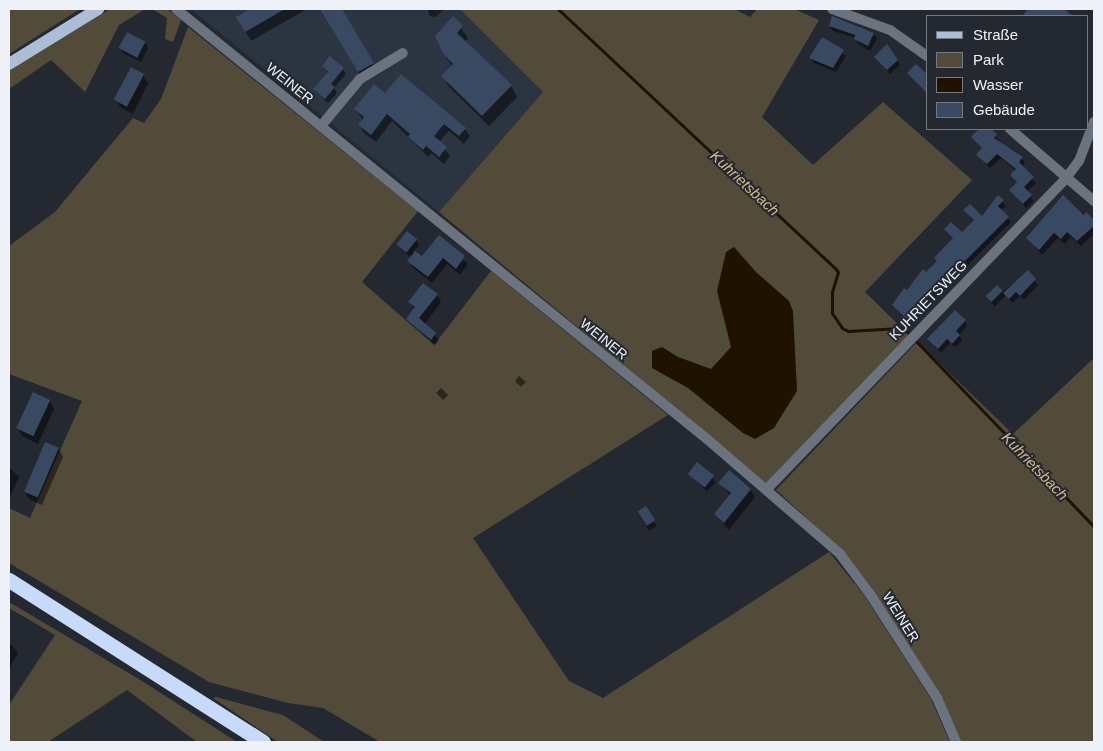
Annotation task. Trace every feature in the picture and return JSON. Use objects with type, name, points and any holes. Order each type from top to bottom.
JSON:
[{"type":"highway","points":[[9,580],[263,742]]},
{"type":"main road","points":[[9,64],[98,9]]},
{"type":"street","name":"WEINER","points":[[176,9],[767,489],[840,554],[864,586],[936,698],[956,742]]},
{"type":"street","points":[[832,9],[890,30],[926,55]]},
{"type":"street","points":[[321,126],[360,79],[403,53]]},
{"type":"street","name":"KUHRIETSWEG","points":[[767,489],[1066,178],[1079,161],[1094,122]]},
{"type":"street","points":[[1011,130],[1094,202]]},
{"type":"shaded area","points":[[191,9],[460,9],[543,92],[439,212]]},
{"type":"green space","points":[[9,9],[80,9],[9,54]]},
{"type":"green space","points":[[110,9],[145,9],[119,25],[85,92],[51,60],[9,89],[9,71]]},
{"type":"green space","points":[[152,9],[167,9],[181,20],[173,42],[165,39],[167,18]]},
{"type":"green space","points":[[460,9],[734,9],[750,17],[757,9],[794,9],[819,20],[762,117],[813,165],[883,102],[972,180],[865,292],[909,335],[768,485],[439,212],[543,92]]},
{"type":"green space","points":[[188,27],[418,211],[362,282],[434,345],[491,271],[668,415],[473,538],[569,681],[603,698],[829,552],[864,595],[931,699],[950,742],[380,742],[323,708],[288,703],[209,682],[9,563],[9,508],[30,518],[82,401],[9,374],[9,246],[55,212],[133,118],[144,123],[161,99]]},
{"type":"green space","points":[[917,342],[1013,434],[1094,358],[1094,742],[960,742],[942,698],[872,588],[844,552],[776,490]]},
{"type":"green space","points":[[9,602],[142,681],[237,742],[197,742],[127,690],[48,742],[9,742],[9,705],[55,635],[9,608]]},
{"type":"green space","points":[[216,697],[283,715],[324,742],[278,742],[213,698]]},
{"type":"water","points":[[734,247],[756,272],[789,301],[793,311],[797,391],[774,428],[755,439],[743,433],[688,388],[652,368],[652,351],[662,347],[678,357],[711,369],[731,347],[717,291],[726,252]]},
{"type":"building","points":[[250,9],[285,9],[245,32],[236,17]]},
{"type":"building","points":[[320,9],[342,9],[374,63],[358,72]]},
{"type":"building","points":[[1028,9],[1064,9],[1072,15],[1023,15]]},
{"type":"building","points":[[453,16],[463,26],[457,33],[512,85],[482,116],[441,76],[453,64],[443,53],[435,36]]},
{"type":"building","points":[[832,16],[874,33],[868,46],[854,39],[855,35],[829,26]]},
{"type":"building","points":[[127,32],[146,42],[137,58],[119,48]]},
{"type":"building","points":[[822,37],[844,50],[833,68],[809,58]]},
{"type":"building","points":[[887,44],[898,60],[887,70],[874,57]]},
{"type":"building","points":[[330,56],[344,68],[331,84],[335,87],[325,99],[313,89],[328,72],[322,66]]},
{"type":"building","points":[[916,64],[926,73],[926,92],[907,73]]},
{"type":"building","points":[[131,67],[144,74],[127,107],[114,100]]},
{"type":"building","points":[[401,74],[466,128],[459,136],[444,124],[434,136],[447,147],[439,157],[426,146],[423,150],[408,137],[410,134],[387,114],[371,135],[358,125],[364,117],[354,109],[374,84],[385,93]]},
{"type":"building","points":[[978,130],[992,130],[997,134],[994,138],[1023,157],[1019,162],[1034,177],[1024,187],[1032,195],[1023,204],[1009,190],[1017,182],[1010,175],[1016,169],[997,154],[987,164],[976,155],[982,148],[971,137]]},
{"type":"building","points":[[998,195],[1004,200],[998,206],[1009,217],[907,319],[892,305],[904,288],[907,290],[923,269],[926,272],[937,261],[934,258],[953,238],[944,229],[951,222],[962,232],[974,220],[963,210],[970,204],[982,216]]},
{"type":"building","points":[[1063,195],[1084,215],[1086,212],[1094,220],[1094,226],[1077,241],[1067,232],[1061,239],[1054,233],[1039,250],[1026,238]]},
{"type":"building","points":[[407,231],[417,239],[406,252],[396,244]]},
{"type":"building","points":[[439,235],[465,256],[456,269],[443,258],[428,277],[407,261],[415,251],[422,256]]},
{"type":"building","points":[[1028,270],[1036,279],[1020,296],[1016,292],[1009,299],[1003,293]]},
{"type":"building","points":[[423,283],[438,294],[419,318],[436,333],[431,340],[406,319],[415,307],[408,302]]},
{"type":"building","points":[[997,285],[1003,291],[991,302],[986,296]]},
{"type":"building","points":[[955,310],[966,320],[956,331],[960,335],[952,344],[947,339],[938,349],[927,339]]},
{"type":"building","points":[[33,392],[50,400],[33,436],[16,428]]},
{"type":"building","points":[[45,442],[59,448],[38,498],[24,492]]},
{"type":"building","points":[[697,462],[714,476],[705,488],[688,474]]},
{"type":"building","points":[[729,470],[751,489],[724,523],[714,514],[731,493],[718,483]]},
{"type":"building","points":[[646,506],[655,520],[647,526],[638,511]]},
{"type":"waterway","name":"Kuhrietsbach","points":[[558,9],[835,268],[838,272],[832,292],[832,313],[842,328],[848,331],[900,328],[907,332]]},
{"type":"waterway","name":"Kuhrietsbach","points":[[914,339],[1094,527]]}]
